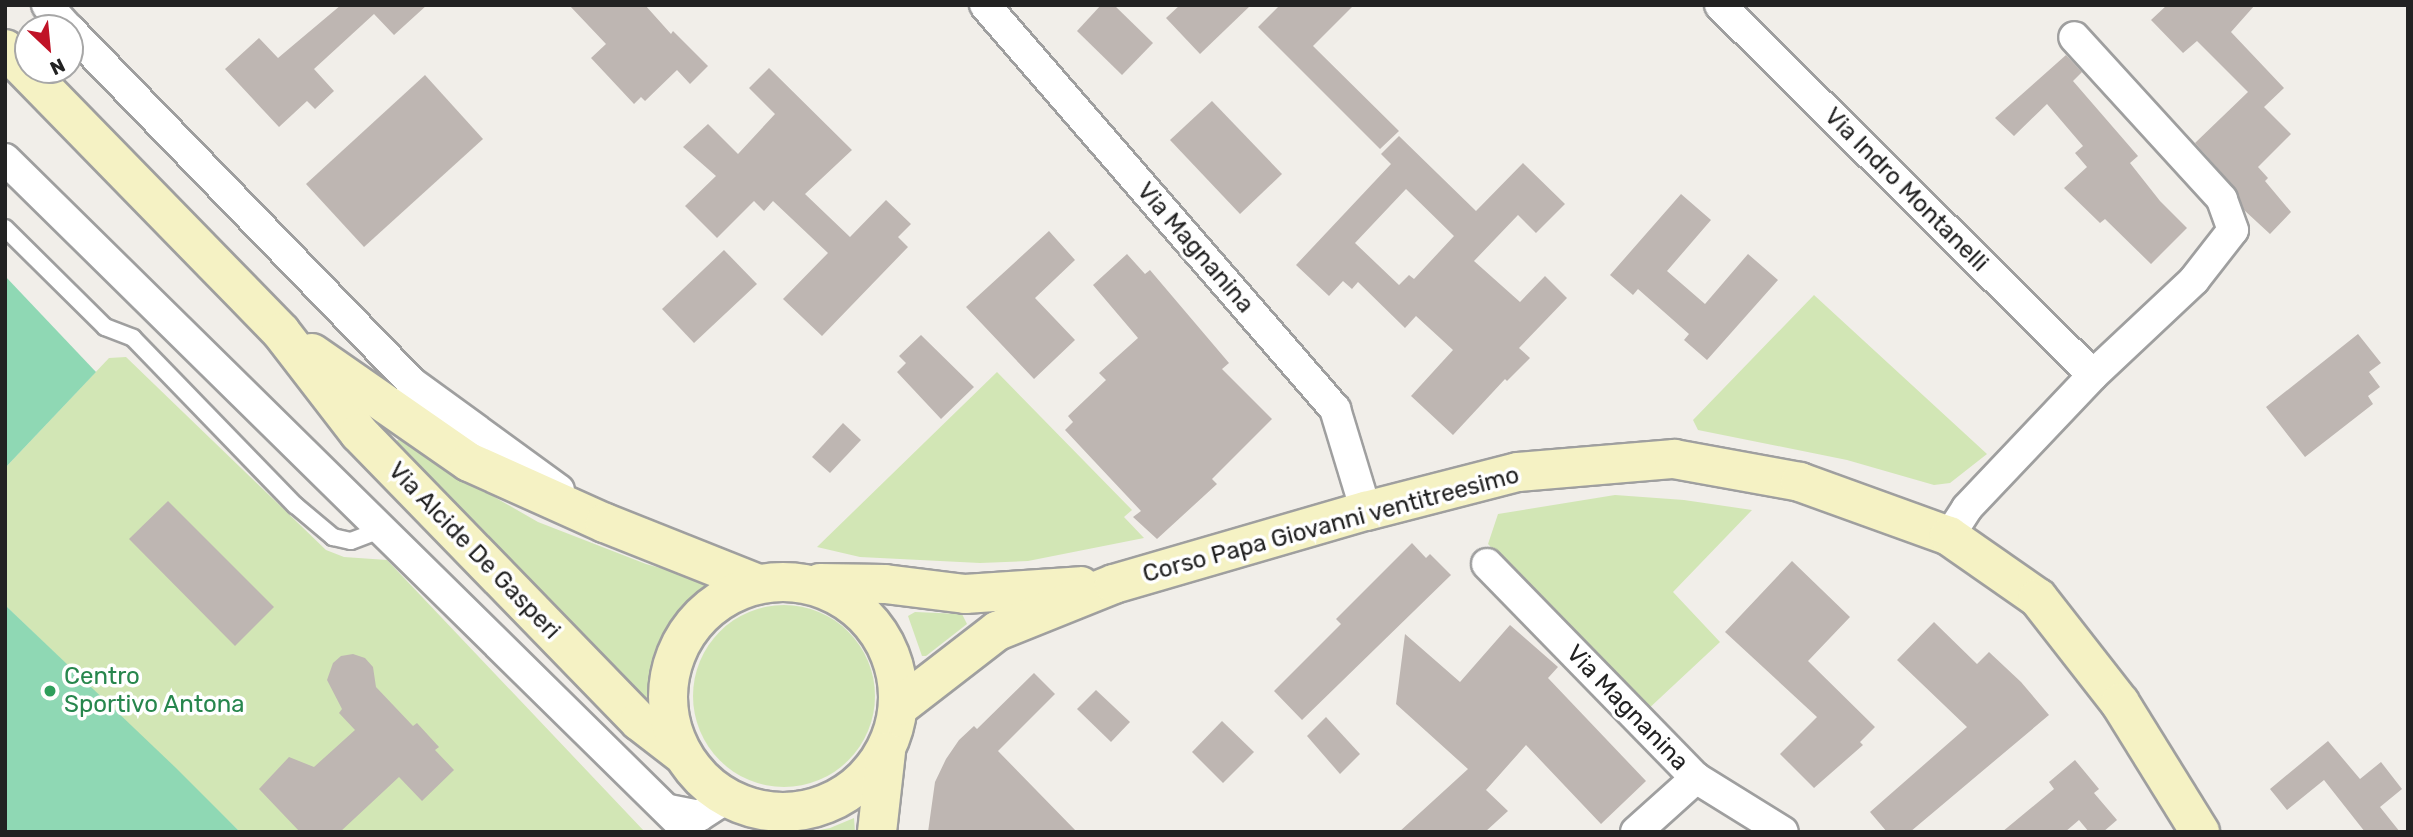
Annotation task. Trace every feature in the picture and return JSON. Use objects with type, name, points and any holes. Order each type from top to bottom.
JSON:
[{"type":"main road","name":"Via Alcide De Gasperi","points":[[5,49],[281,332],[359,433],[639,721],[683,755],[706,784],[737,811],[777,813],[820,807],[858,786],[886,752],[900,706],[892,653],[861,609],[814,583],[756,583],[605,523],[469,462],[281,332]]},
{"type":"main road","name":"Corso Papa Giovanni ventitreesimo","points":[[1114,584],[1366,511],[1518,472],[1674,459],[1800,482],[1949,536],[2038,598],[2120,703],[2200,832]]},
{"type":"main road","name":"Via Alcide De Gasperi","points":[[683,755],[667,704],[676,651],[708,607],[756,583]]},
{"type":"main road","points":[[814,583],[885,584],[965,594],[1114,584]]},
{"type":"main road","points":[[900,706],[997,631],[1114,584]]},
{"type":"main road","points":[[877,832],[886,752]]},
{"type":"main road","name":"Corso Papa Giovanni ventitreesimo","points":[[2151,754],[2179,832]]},
{"type":"street","name":"Via Magnanina","points":[[985,5],[1335,409],[1366,511]]},
{"type":"street","name":"Via Indro Montanelli","points":[[1720,5],[2093,375]]},
{"type":"street","points":[[1949,536],[1967,508],[2093,375],[2194,279],[2233,230],[2222,199],[2074,37]]},
{"type":"street","points":[[84,44],[411,382],[605,523]]},
{"type":"street","points":[[5,159],[690,832]]},
{"type":"street","name":"Via Magnanina","points":[[1487,564],[1696,778],[1783,832]]},
{"type":"street","points":[[1636,832],[1696,778]]},
{"type":"street","points":[[669,810],[699,816],[737,811]]},
{"type":"lane","points":[[5,228],[104,327],[133,338],[295,505],[333,537],[351,541],[382,529]]},
{"type":"green space","points":[[5,276],[96,372],[5,468]]},
{"type":"green space","points":[[1814,295],[1987,454],[1950,483],[1934,485],[1847,460],[1698,430],[1693,420]]},
{"type":"green space","points":[[126,357],[326,550],[344,557],[387,560],[645,832],[240,832],[5,605],[5,468],[109,358]]},
{"type":"green space","points":[[997,372],[1132,510],[1124,517],[1144,538],[1028,561],[980,563],[860,557],[817,547]]},
{"type":"green space","points":[[401,438],[456,475],[538,522],[646,564],[713,583],[679,615],[657,656],[649,701],[510,558],[450,510],[393,443]]},
{"type":"green space","points":[[1615,495],[1684,500],[1752,510],[1673,592],[1720,642],[1645,712],[1488,544],[1498,514]]},
{"type":"green space","name":"Centro Sportivo Antona","points":[[5,605],[176,768],[240,832],[5,832]]},
{"type":"green space","points":[[784,605],[802,606],[819,612],[849,631],[868,661],[874,678],[874,714],[868,731],[849,761],[819,780],[802,786],[784,787],[766,786],[749,780],[719,761],[700,731],[694,714],[693,696],[694,678],[700,661],[719,631],[749,612],[766,606]]},
{"type":"green space","points":[[915,612],[962,614],[967,624],[926,656],[922,656],[908,616]]},
{"type":"green space","points":[[854,818],[855,832],[809,832],[830,828]]},
{"type":"building","points":[[341,5],[427,5],[394,35],[374,14],[314,69],[334,91],[315,109],[307,101],[279,127],[225,69],[259,38],[278,58]]},
{"type":"building","points":[[569,5],[645,5],[671,34],[673,31],[708,66],[690,84],[677,70],[645,101],[641,97],[634,104],[591,58],[606,44]]},
{"type":"building","points":[[1101,5],[1114,5],[1153,43],[1122,75],[1077,31]]},
{"type":"building","points":[[1180,5],[1251,5],[1200,54],[1166,18]]},
{"type":"building","points":[[1280,5],[1354,5],[1313,46],[1399,131],[1380,149],[1258,27]]},
{"type":"building","points":[[2167,5],[2255,5],[2231,32],[2284,88],[2264,107],[2291,134],[2258,167],[2268,178],[2265,181],[2291,212],[2270,234],[2244,210],[2235,188],[2195,143],[2248,92],[2197,41],[2183,53],[2151,20]]},
{"type":"building","points":[[2066,55],[2082,72],[2073,81],[2138,156],[2130,163],[2160,201],[2187,228],[2151,264],[2105,219],[2100,223],[2064,188],[2087,167],[2075,153],[2083,146],[2047,104],[2014,136],[1995,118]]},
{"type":"building","points":[[769,68],[852,150],[805,194],[850,237],[886,200],[911,224],[898,237],[908,247],[822,336],[783,299],[828,253],[773,201],[764,211],[754,201],[717,238],[685,206],[716,176],[683,147],[708,124],[738,154],[775,114],[749,88]]},
{"type":"building","points":[[425,75],[483,139],[364,247],[306,184]]},
{"type":"building","points":[[1212,101],[1282,174],[1240,214],[1170,140]]},
{"type":"building","points":[[1399,136],[1476,211],[1523,163],[1565,204],[1536,233],[1518,215],[1474,261],[1520,302],[1545,276],[1567,298],[1519,348],[1530,358],[1507,381],[1505,379],[1453,435],[1411,396],[1453,350],[1416,316],[1405,328],[1358,282],[1352,289],[1343,281],[1329,296],[1296,265],[1391,164],[1381,154]],"holes":[[[1406,189],[1454,236],[1414,279],[1409,275],[1399,285],[1355,243]]]},
{"type":"building","points":[[1681,194],[1711,220],[1667,271],[1705,304],[1748,254],[1778,280],[1707,360],[1684,340],[1689,334],[1638,289],[1633,295],[1610,275]]},
{"type":"building","points":[[1049,231],[1075,260],[1035,298],[1075,340],[1034,379],[966,307]]},
{"type":"building","points":[[724,250],[757,284],[694,343],[662,309]]},
{"type":"building","points":[[1127,254],[1145,274],[1150,270],[1229,363],[1222,369],[1272,419],[1212,479],[1217,484],[1157,539],[1133,517],[1141,511],[1065,430],[1073,422],[1068,416],[1106,380],[1099,373],[1138,338],[1093,285]]},
{"type":"building","points":[[2358,334],[2381,363],[2369,372],[2380,387],[2368,396],[2373,404],[2305,457],[2266,407]]},
{"type":"building","points":[[921,335],[974,387],[941,419],[897,372],[906,363],[899,356]]},
{"type":"building","points":[[843,423],[861,440],[830,473],[812,457]]},
{"type":"building","points":[[168,501],[274,607],[235,646],[129,539]]},
{"type":"building","points":[[1412,543],[1426,558],[1430,554],[1451,575],[1302,720],[1274,691],[1341,624],[1336,619]]},
{"type":"building","points":[[1792,561],[1850,617],[1808,661],[1875,727],[1860,742],[1863,745],[1814,788],[1780,754],[1817,717],[1725,632]]},
{"type":"building","points":[[1934,622],[1977,664],[1989,652],[2021,682],[2049,715],[1910,832],[1887,832],[1870,812],[1967,727],[1897,660]]},
{"type":"building","points":[[1510,625],[1558,667],[1548,678],[1646,781],[1601,824],[1526,745],[1486,790],[1508,811],[1485,832],[1399,832],[1468,769],[1396,704],[1405,634],[1460,682]]},
{"type":"building","points":[[353,654],[365,658],[373,667],[376,687],[413,726],[417,723],[439,747],[435,750],[454,770],[422,801],[399,777],[340,832],[300,832],[259,789],[289,757],[314,767],[355,730],[339,713],[342,709],[327,680],[333,663],[341,656]]},
{"type":"building","points":[[1034,673],[1055,694],[998,751],[1077,832],[928,832],[935,782],[946,759],[959,740],[974,726],[977,729]]},
{"type":"building","points":[[1096,690],[1130,722],[1111,742],[1077,709]]},
{"type":"building","points":[[1326,717],[1360,754],[1340,774],[1307,736]]},
{"type":"building","points":[[1222,721],[1254,752],[1223,783],[1192,752]]},
{"type":"building","points":[[2328,741],[2360,779],[2381,762],[2402,789],[2380,807],[2400,832],[2365,832],[2324,780],[2287,810],[2270,789]]},
{"type":"building","points":[[2075,760],[2099,789],[2094,793],[2117,820],[2103,832],[2089,832],[2079,820],[2065,832],[2002,832],[2054,789],[2049,782]]},
{"type":"place","name":"Centro Sportivo Antona","points":[[50,691]]}]
